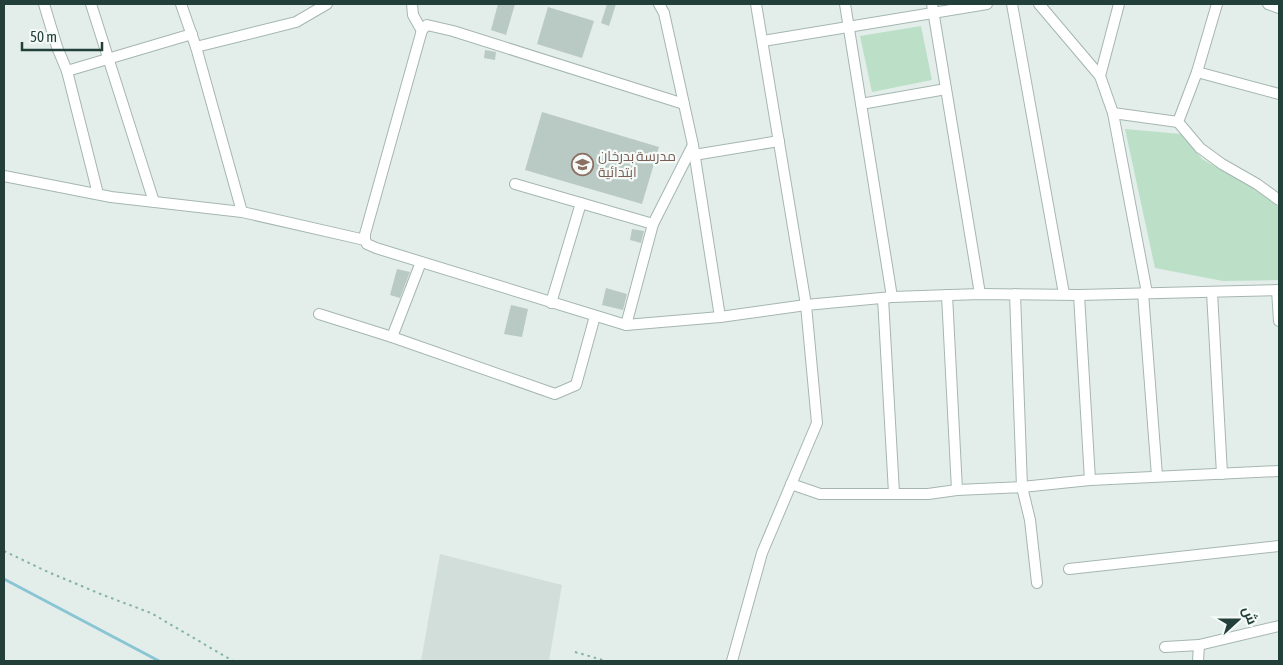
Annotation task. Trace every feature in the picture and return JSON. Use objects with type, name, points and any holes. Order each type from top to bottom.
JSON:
[{"type":"street","points":[[44,4],[57,47],[67,71],[98,194]]},
{"type":"street","points":[[91,4],[154,202]]},
{"type":"street","points":[[182,4],[196,47],[242,212]]},
{"type":"street","points":[[196,47],[296,22],[327,4]]},
{"type":"street","points":[[412,4],[413,16],[422,31]]},
{"type":"street","points":[[659,4],[664,13],[693,150],[720,317]]},
{"type":"street","points":[[732,661],[762,553],[817,423],[806,305],[756,4]]},
{"type":"street","points":[[845,4],[861,104],[887,298],[894,493]]},
{"type":"street","points":[[763,41],[848,27],[933,8],[988,4]]},
{"type":"street","points":[[1012,4],[1064,294]]},
{"type":"street","points":[[1038,4],[1100,76],[1114,114],[1145,293],[1157,476]]},
{"type":"street","points":[[1100,76],[1120,4]]},
{"type":"street","points":[[1178,122],[1197,72],[1218,4]]},
{"type":"street","points":[[1268,4],[1279,8]]},
{"type":"street","points":[[933,8],[980,294]]},
{"type":"street","points":[[684,104],[453,31],[427,25],[422,31],[365,234],[365,240],[367,244],[376,248],[626,326],[720,317],[806,305],[887,298],[980,294],[1079,295],[1278,290],[1279,321]]},
{"type":"street","points":[[67,71],[192,34]]},
{"type":"street","points":[[1197,72],[1279,94]]},
{"type":"street","points":[[861,104],[946,89]]},
{"type":"street","points":[[1114,114],[1178,122],[1200,148],[1279,200]]},
{"type":"street","points":[[693,150],[779,141]]},
{"type":"street","points":[[626,326],[653,224],[693,150]]},
{"type":"street","points":[[4,176],[98,194],[242,212],[365,240]]},
{"type":"street","points":[[515,184],[653,224]]},
{"type":"street","points":[[552,303],[581,203]]},
{"type":"street","points":[[392,337],[421,262]]},
{"type":"street","points":[[1212,292],[1222,474]]},
{"type":"street","points":[[1015,294],[1022,488],[1030,520],[1037,583]]},
{"type":"street","points":[[947,295],[957,490]]},
{"type":"street","points":[[1079,295],[1090,480]]},
{"type":"street","points":[[319,314],[392,337],[555,394],[576,385],[595,316]]},
{"type":"street","points":[[791,484],[820,494],[928,494],[957,490],[1022,488],[1090,480],[1279,472]]},
{"type":"street","points":[[1069,569],[1279,546]]},
{"type":"street","points":[[1165,647],[1199,645],[1279,626]]},
{"type":"street","points":[[1198,661],[1199,645]]},
{"type":"path","points":[[4,551],[66,580],[151,613],[233,661]]},
{"type":"path","points":[[575,652],[606,661]]},
{"type":"shaded area","points":[[440,554],[562,585],[549,661],[421,661]]},
{"type":"green space","points":[[921,26],[932,80],[872,92],[860,36]]},
{"type":"green space","points":[[1125,129],[1181,134],[1202,159],[1269,196],[1279,208],[1279,280],[1223,281],[1155,268]]},
{"type":"building","points":[[498,4],[515,4],[506,35],[491,30]]},
{"type":"building","points":[[607,4],[616,4],[609,26],[601,23]]},
{"type":"building","points":[[548,7],[594,21],[582,58],[537,44]]},
{"type":"building","points":[[485,50],[496,52],[495,60],[484,58]]},
{"type":"building","points":[[542,112],[659,147],[642,204],[525,170]]},
{"type":"building","points":[[632,229],[644,231],[641,243],[630,240]]},
{"type":"building","points":[[397,269],[410,272],[400,298],[390,295]]},
{"type":"building","points":[[606,288],[627,294],[623,310],[602,305]]},
{"type":"building","points":[[511,305],[528,309],[522,337],[504,334]]},
{"type":"waterway","points":[[4,579],[159,661]]},
{"type":"place","name":"مدرسة بدرخان ابتدائية","points":[[582,164]]}]
